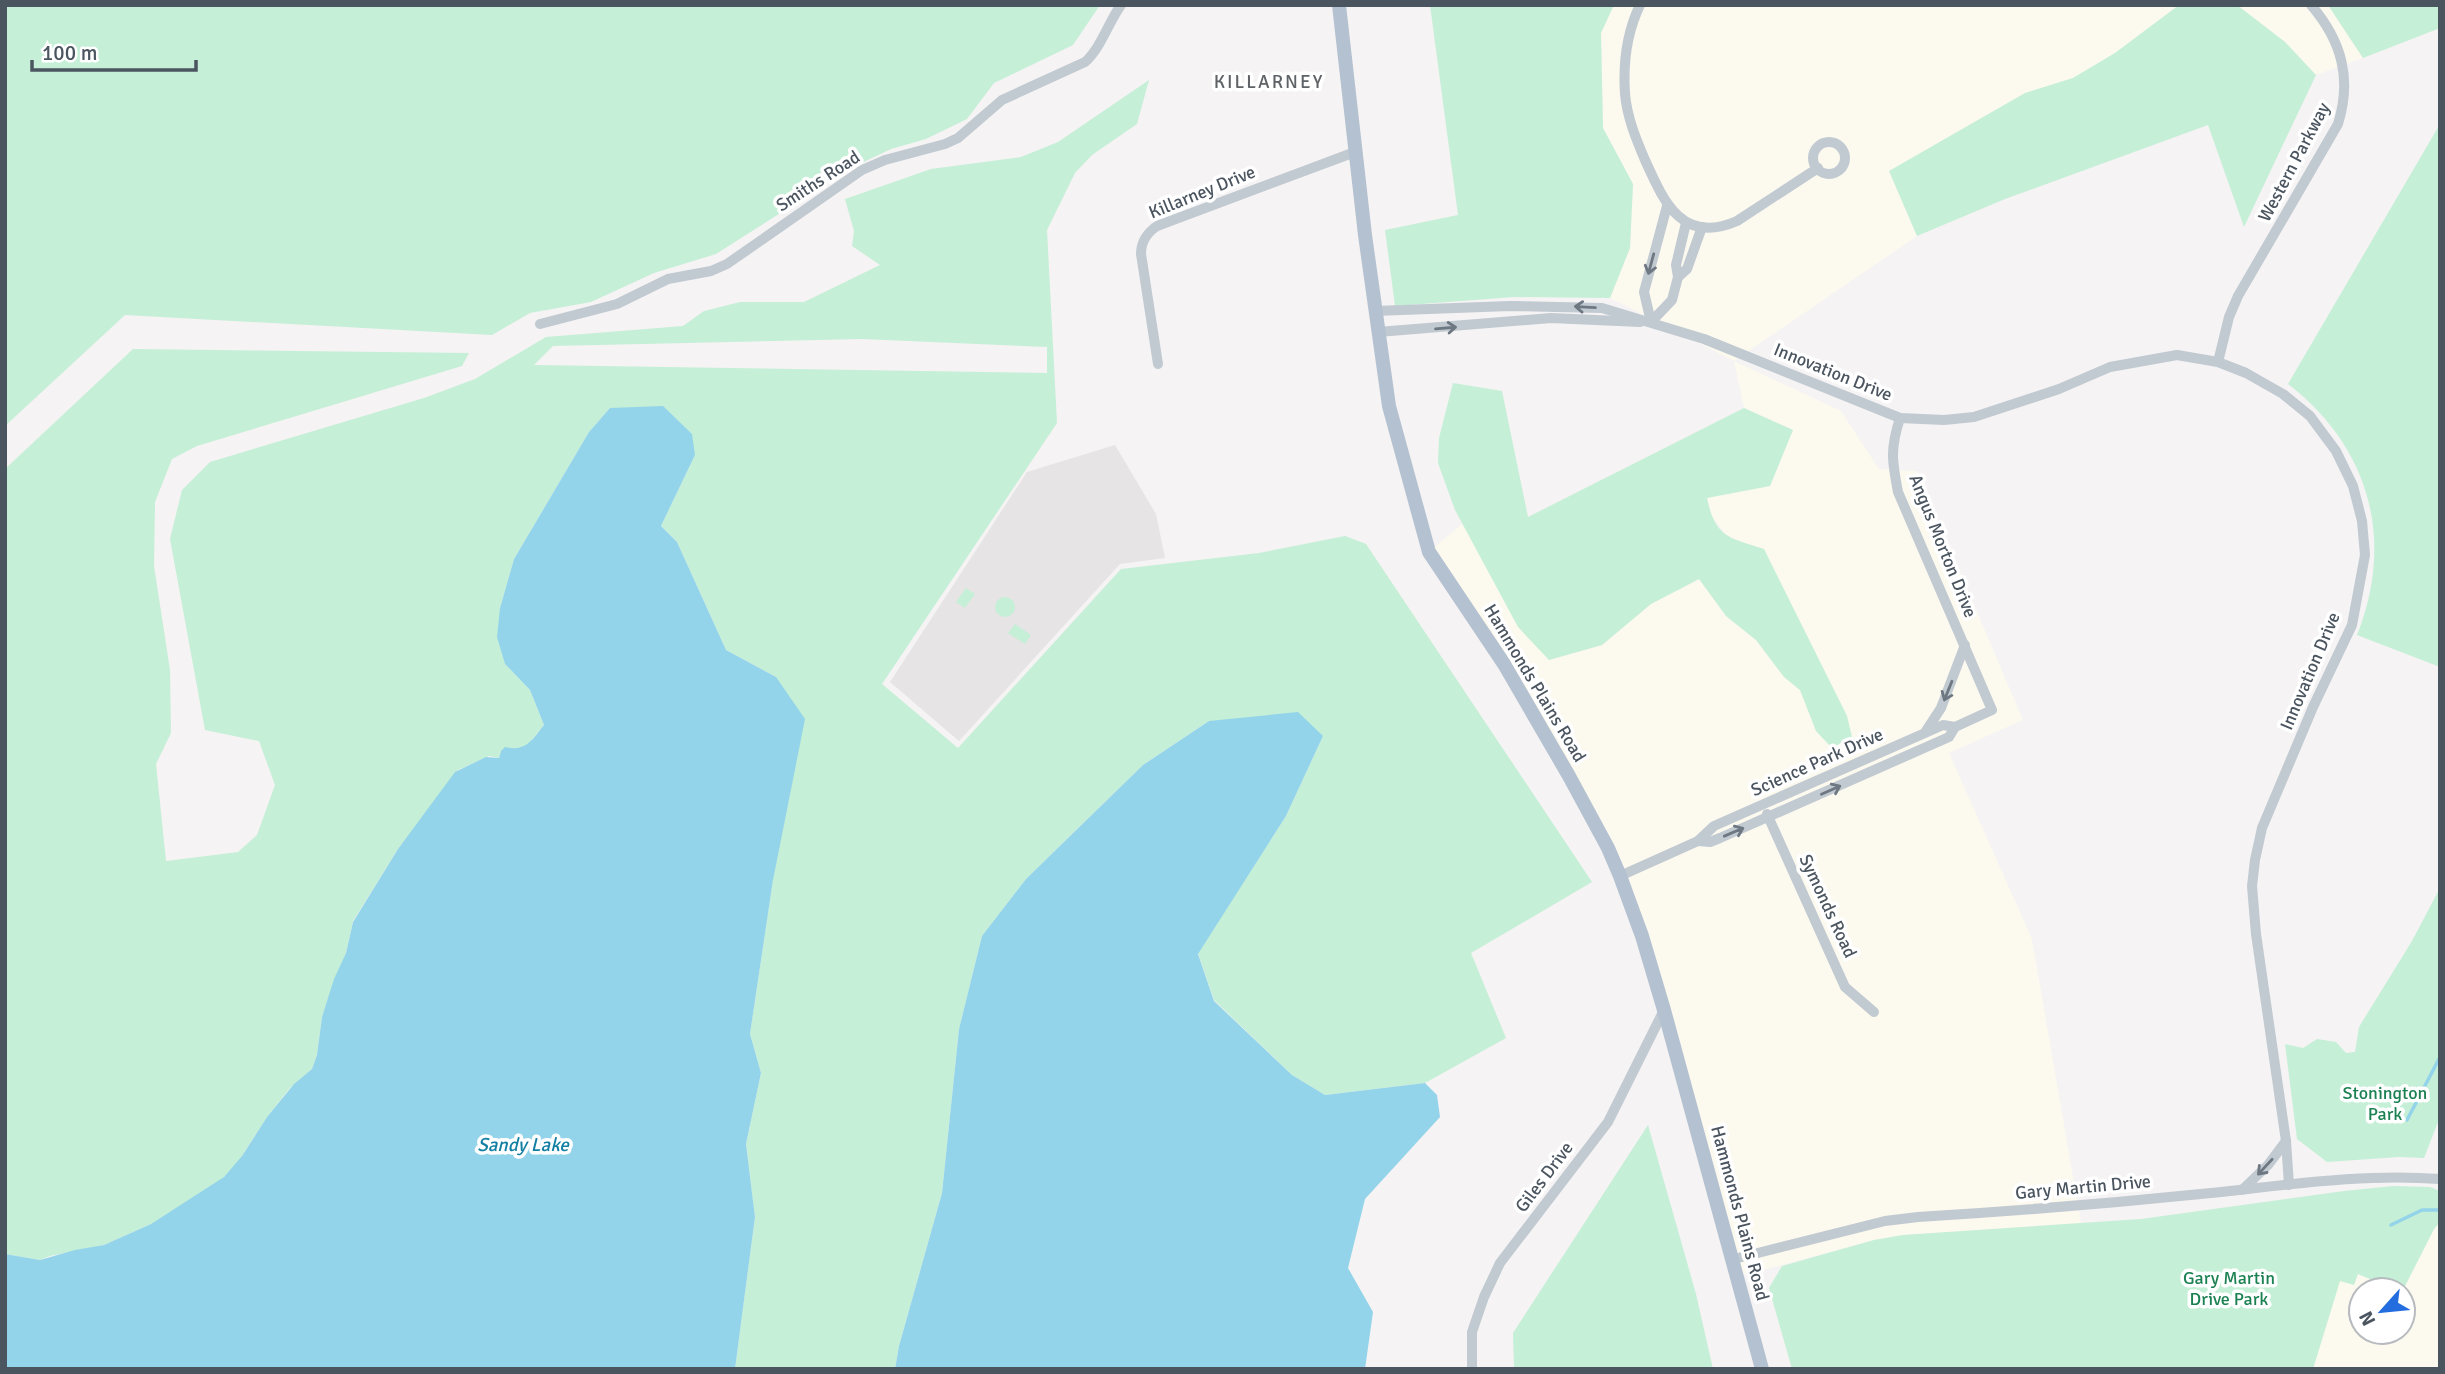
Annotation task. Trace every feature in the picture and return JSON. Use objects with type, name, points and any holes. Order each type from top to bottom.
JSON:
[{"type":"main road","name":"Hammonds Plains Road","points":[[1339,5],[1355,152],[1389,406],[1429,552],[1504,664],[1569,776],[1620,876],[1642,936],[1664,1010],[1762,1369]]},
{"type":"street","name":"Smiths Road","points":[[540,324],[617,304],[668,279],[711,271],[727,264],[862,170],[958,138],[1002,100],[1085,62],[1092,56],[1121,5]]},
{"type":"street","points":[[1640,5],[1625,55],[1625,96],[1634,134],[1667,206],[1686,223],[1722,227],[1737,221],[1818,168]]},
{"type":"street","name":"Western Parkway","points":[[2218,362],[2229,317],[2238,296],[2338,124],[2345,102],[2345,77],[2340,52],[2330,30],[2311,5]]},
{"type":"street","name":"Killarney Drive","points":[[1158,364],[1142,254],[1142,245],[1150,231],[1157,226],[1355,152]]},
{"type":"street","points":[[1651,322],[1644,292],[1667,206]]},
{"type":"street","points":[[1651,322],[1672,300],[1678,277],[1676,265],[1686,223]]},
{"type":"street","points":[[1678,277],[1687,269],[1702,226]]},
{"type":"street","name":"Innovation Drive","points":[[1375,311],[1561,305],[1602,308],[1704,339],[1900,418],[1944,420],[1974,417],[2048,393],[2110,367],[2177,355],[2218,362],[2246,373],[2283,394],[2310,416],[2336,451],[2353,486],[2362,521],[2365,555],[2352,625],[2262,828],[2255,860],[2252,886],[2256,934],[2286,1141],[2289,1185]]},
{"type":"street","name":"Innovation Drive","points":[[1378,332],[1551,318],[1651,322]]},
{"type":"street","name":"Angus Morton Drive","points":[[1900,418],[1892,443],[1898,492],[1992,710]]},
{"type":"street","name":"Angus Morton Drive","points":[[1925,733],[1941,708],[1965,645]]},
{"type":"street","name":"Science Park Drive","points":[[1698,841],[1710,842],[1769,817],[1948,737],[1955,727],[1992,710]]},
{"type":"street","name":"Science Park Drive","points":[[1620,876],[1698,841],[1714,826],[1943,725],[1955,727]]},
{"type":"street","name":"Symonds Road","points":[[1763,805],[1845,987],[1874,1012]]},
{"type":"street","name":"Giles Drive","points":[[1472,1369],[1472,1332],[1500,1263],[1608,1122],[1664,1010]]},
{"type":"street","points":[[2242,1190],[2268,1165],[2286,1141]]},
{"type":"street","name":"Gary Martin Drive","points":[[1734,1259],[1885,1221],[2401,1176],[2440,1179]]},
{"type":"shaded area","points":[[1614,5],[2179,5],[2115,53],[2073,78],[2025,94],[1889,171],[1917,236],[1734,361],[1610,298],[1630,248],[1633,185],[1603,128],[1601,32]]},
{"type":"shaded area","points":[[2237,5],[2328,5],[2363,58],[2316,75],[2285,42]]},
{"type":"shaded area","points":[[1734,361],[1841,411],[1879,469],[1917,471],[2023,720],[1949,753],[2032,939],[2081,1223],[1903,1235],[1874,1240],[1738,1277],[1664,1010],[1608,848],[1429,552],[1463,523],[1488,567],[1549,660],[1602,645],[1651,604],[1699,579],[1726,616],[1756,640],[1784,677],[1800,690],[1816,731],[1832,748],[1847,716],[1815,653],[1711,515],[1707,497],[1770,486],[1793,430],[1744,408]]},
{"type":"shaded area","points":[[1115,445],[1156,514],[1165,558],[1120,564],[959,741],[890,682],[1027,472]]},
{"type":"shaded area","points":[[2440,1222],[2440,1369],[2313,1369],[2340,1280],[2347,1278],[2347,1346],[2417,1346],[2417,1276],[2410,1276]]},
{"type":"green space","points":[[5,5],[1100,5],[1073,45],[994,83],[967,119],[926,139],[891,149],[853,167],[716,254],[654,273],[591,302],[530,313],[492,335],[125,315],[5,426]]},
{"type":"green space","points":[[1430,5],[1614,5],[1601,33],[1603,128],[1633,184],[1630,248],[1610,298],[1514,297],[1395,306],[1385,230],[1458,215]]},
{"type":"green space","points":[[2179,5],[2237,5],[2285,42],[2316,75],[2244,227],[2208,125],[2005,199],[1917,236],[1889,171],[2025,93],[2073,78],[2115,53]]},
{"type":"green space","points":[[2328,5],[2440,5],[2440,28],[2363,58]]},
{"type":"green space","points":[[1149,80],[1137,124],[1092,155],[1075,173],[1047,230],[1057,423],[882,684],[958,748],[1121,569],[1259,553],[1345,536],[1366,544],[1592,882],[1471,953],[1506,1038],[1425,1083],[1325,1095],[1292,1075],[1214,1000],[1198,953],[1286,816],[1323,736],[1209,721],[1143,765],[1026,879],[982,936],[959,1029],[942,1193],[895,1369],[735,1369],[755,1217],[746,1144],[761,1073],[750,1034],[773,880],[776,677],[726,650],[677,542],[661,526],[695,455],[610,408],[589,432],[514,559],[500,608],[505,664],[530,690],[544,725],[526,747],[501,751],[499,758],[489,756],[458,770],[398,849],[353,921],[346,953],[322,1017],[317,1055],[312,1069],[290,1088],[267,1117],[238,1162],[220,1181],[151,1224],[104,1245],[40,1260],[5,1254],[5,469],[133,349],[469,353],[462,366],[197,446],[172,459],[155,502],[154,566],[170,670],[171,733],[156,764],[166,861],[238,852],[257,835],[275,785],[259,741],[205,730],[170,539],[182,490],[210,462],[424,398],[475,379],[546,337],[683,326],[704,311],[740,302],[804,302],[880,265],[852,246],[854,231],[845,199],[931,169],[1021,157],[1058,142]],"holes":[[[862,339],[1047,347],[1047,373],[534,365],[553,346]]]},
{"type":"green space","points":[[2440,124],[2440,667],[2357,635],[2368,600],[2374,565],[2373,530],[2368,498],[2356,466],[2339,436],[2316,409],[2288,384]]},
{"type":"green space","points":[[1453,383],[1502,391],[1528,517],[1744,408],[1793,430],[1770,486],[1707,498],[1714,521],[1720,529],[1733,539],[1764,549],[1847,716],[1852,737],[1832,748],[1816,731],[1800,690],[1784,677],[1756,640],[1726,616],[1699,579],[1651,604],[1602,645],[1549,660],[1518,627],[1455,510],[1438,463],[1439,438]]},
{"type":"green space","points":[[966,588],[975,594],[965,608],[956,602]]},
{"type":"green space","points":[[1001,597],[1009,597],[1015,607],[1009,617],[1001,617],[995,611],[995,603]]},
{"type":"green space","points":[[1015,624],[1031,635],[1025,644],[1008,633]]},
{"type":"green space","name":"Stonington Park","points":[[2440,888],[2440,1117],[2424,1158],[2327,1162],[2297,1139],[2285,1044],[2303,1048],[2317,1039],[2336,1042],[2346,1053],[2355,1052],[2359,1027],[2412,941]]},
{"type":"green space","points":[[1648,1125],[1696,1294],[1713,1369],[1514,1369],[1513,1333]]},
{"type":"green space","name":"Gary Martin Drive Park","points":[[2393,1186],[2430,1187],[2440,1191],[2440,1222],[2410,1276],[2358,1274],[2347,1276],[2347,1283],[2340,1281],[2313,1369],[1792,1369],[1769,1288],[1782,1266],[1874,1240],[1903,1235],[2141,1219]]},
{"type":"water","name":"Sandy Lake","points":[[663,406],[692,434],[695,455],[661,526],[677,542],[726,650],[776,677],[805,719],[773,880],[750,1034],[761,1073],[746,1144],[755,1217],[735,1369],[5,1369],[5,1254],[40,1260],[104,1245],[151,1224],[224,1177],[242,1156],[267,1117],[294,1084],[312,1069],[317,1055],[322,1017],[334,979],[346,953],[353,922],[398,849],[455,772],[486,757],[499,758],[505,747],[523,746],[532,740],[544,725],[530,690],[505,664],[497,637],[500,608],[514,559],[589,432],[610,408]]},
{"type":"water","points":[[1298,712],[1323,736],[1286,816],[1198,954],[1214,1001],[1292,1075],[1325,1095],[1425,1083],[1437,1095],[1440,1117],[1365,1199],[1348,1268],[1373,1312],[1365,1369],[895,1369],[942,1193],[959,1029],[982,936],[1026,879],[1143,765],[1209,721]]},
{"type":"waterway","points":[[2407,1120],[2440,1057]]},
{"type":"waterway","points":[[2391,1225],[2422,1210],[2439,1210]]},
{"type":"district","name":"KILLARNEY","points":[[1269,81]]}]
